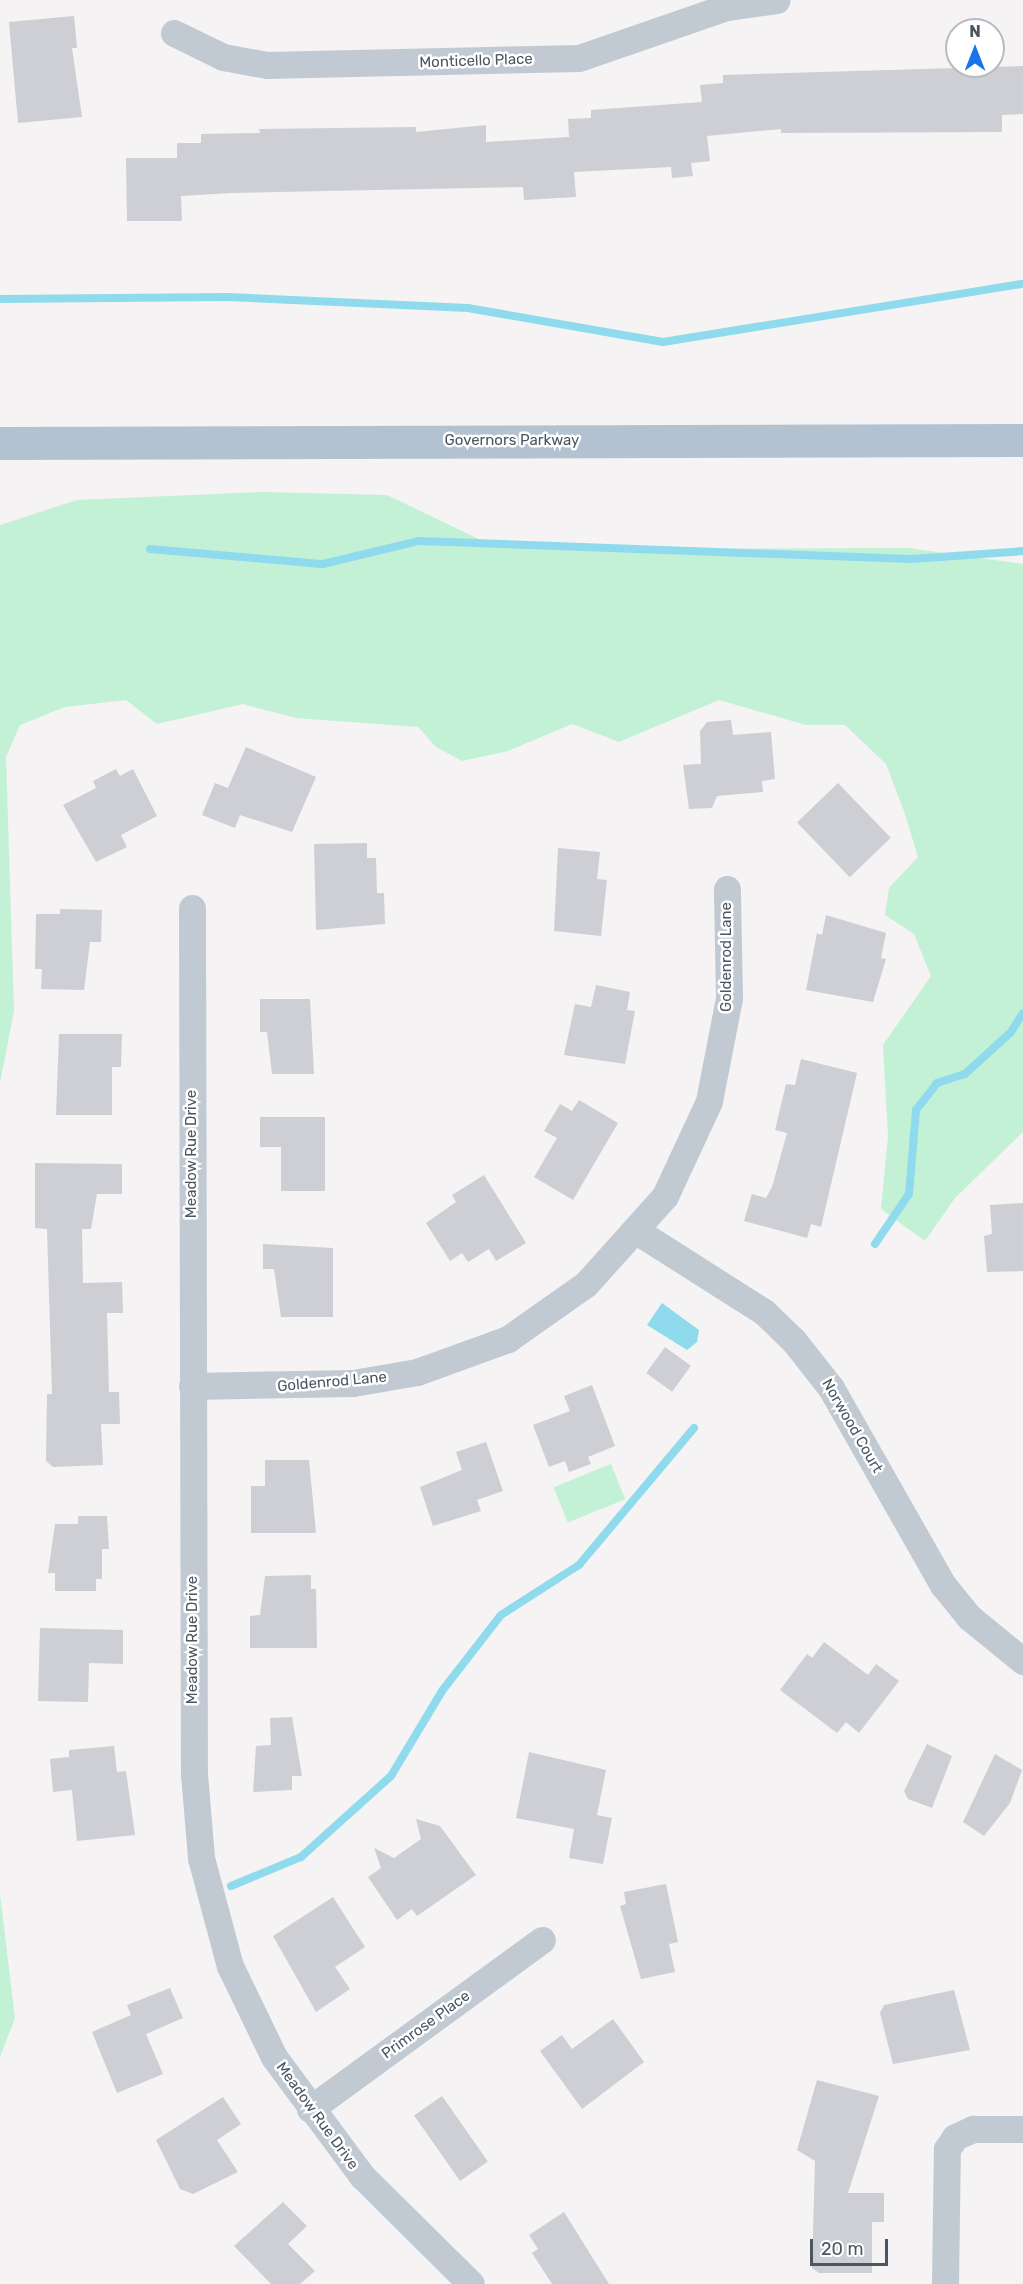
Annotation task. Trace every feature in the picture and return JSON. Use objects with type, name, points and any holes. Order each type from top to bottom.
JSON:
[{"type":"main road","name":"Governors Parkway","points":[[0,443],[1023,440]]},
{"type":"street","name":"Monticello Place","points":[[174,33],[223,57],[267,65],[579,58],[726,7],[777,0]]},
{"type":"street","name":"Goldenrod Lane","points":[[192,1386],[352,1383],[464,1358],[549,1314],[638,1232],[689,1154],[720,1060],[729,998],[727,889]]},
{"type":"street","name":"Meadow Rue Drive","points":[[192,908],[194,1783],[201,1858],[218,1929],[247,2006],[310,2109],[362,2176],[471,2284]]},
{"type":"street","name":"Norwood Court","points":[[638,1232],[764,1312],[794,1341],[831,1388],[943,1585],[969,1617],[1023,1661]]},
{"type":"street","name":"Primrose Place","points":[[310,2109],[542,1940]]},
{"type":"street","points":[[945,2284],[946,2157],[951,2142],[962,2132],[1023,2128]]},
{"type":"green space","points":[[261,492],[387,495],[483,541],[667,549],[908,548],[1023,564],[1023,1132],[955,1198],[925,1241],[881,1209],[888,1136],[883,1045],[931,976],[914,934],[885,915],[889,888],[918,857],[886,764],[845,725],[806,725],[719,700],[619,742],[572,724],[508,751],[462,761],[436,747],[418,727],[296,718],[243,704],[157,724],[126,700],[65,707],[20,725],[6,757],[14,1011],[0,1083],[0,525],[77,500]]},
{"type":"green space","points":[[611,1464],[625,1499],[568,1522],[554,1487]]},
{"type":"green space","points":[[0,1894],[15,2018],[0,2057]]},
{"type":"water","points":[[662,1303],[699,1330],[697,1342],[687,1350],[647,1325]]},
{"type":"building","points":[[74,16],[77,48],[72,48],[82,117],[18,123],[9,22]]},
{"type":"building","points":[[1023,66],[1023,114],[1002,115],[1002,132],[781,133],[781,129],[707,136],[710,161],[691,163],[693,176],[672,178],[671,167],[574,172],[576,197],[524,200],[523,187],[230,193],[181,196],[182,221],[127,221],[126,158],[177,158],[177,143],[201,143],[201,134],[260,133],[259,129],[416,127],[416,132],[486,125],[486,142],[569,137],[568,119],[591,118],[591,110],[702,102],[700,85],[723,83],[723,75],[945,68],[945,78],[1005,78],[1005,67]]},
{"type":"building","points":[[731,720],[733,735],[771,732],[775,779],[762,781],[763,792],[717,796],[712,808],[689,809],[683,765],[701,764],[700,731],[707,722]]},
{"type":"building","points":[[246,747],[316,777],[292,832],[240,815],[235,828],[202,815],[215,783],[228,788]]},
{"type":"building","points":[[116,769],[120,776],[133,769],[157,816],[121,835],[127,847],[96,862],[63,805],[96,788],[93,781]]},
{"type":"building","points":[[838,783],[891,838],[850,877],[797,823]]},
{"type":"building","points":[[367,843],[367,858],[376,858],[377,893],[384,893],[385,924],[316,930],[314,844]]},
{"type":"building","points":[[558,848],[600,852],[597,879],[607,880],[601,936],[554,931]]},
{"type":"building","points":[[60,909],[102,910],[101,942],[90,942],[84,990],[41,989],[42,969],[35,969],[36,914],[60,914]]},
{"type":"building","points":[[826,915],[886,933],[881,958],[886,959],[873,1002],[806,990],[817,933],[822,935]]},
{"type":"building","points":[[596,985],[630,992],[627,1010],[635,1011],[625,1064],[564,1055],[575,1004],[591,1007]]},
{"type":"building","points":[[260,999],[310,999],[314,1074],[272,1074],[267,1032],[260,1032]]},
{"type":"building","points":[[59,1034],[122,1034],[121,1067],[112,1067],[112,1115],[56,1115]]},
{"type":"building","points":[[801,1059],[857,1073],[821,1227],[811,1224],[807,1238],[744,1221],[752,1194],[766,1198],[772,1187],[787,1133],[775,1130],[786,1084],[795,1085]]},
{"type":"building","points":[[579,1100],[618,1123],[573,1200],[534,1177],[557,1138],[544,1131],[560,1104],[572,1111]]},
{"type":"building","points":[[260,1117],[325,1117],[325,1191],[281,1191],[281,1147],[260,1147]]},
{"type":"building","points":[[35,1163],[122,1164],[122,1194],[97,1194],[91,1229],[82,1229],[83,1283],[122,1282],[123,1313],[107,1313],[109,1392],[119,1392],[120,1424],[101,1424],[103,1465],[53,1467],[46,1461],[47,1394],[52,1394],[47,1229],[35,1228]]},
{"type":"building","points":[[484,1175],[526,1243],[496,1261],[489,1249],[468,1262],[462,1253],[450,1261],[426,1223],[456,1202],[452,1195]]},
{"type":"building","points":[[1023,1203],[1023,1271],[987,1272],[984,1236],[992,1234],[990,1205]]},
{"type":"building","points":[[263,1244],[333,1248],[333,1317],[281,1317],[274,1269],[263,1269]]},
{"type":"building","points":[[665,1347],[691,1366],[672,1392],[646,1373]]},
{"type":"building","points":[[592,1385],[615,1446],[588,1457],[591,1464],[569,1472],[565,1461],[549,1467],[533,1425],[570,1411],[564,1396]]},
{"type":"building","points":[[486,1442],[503,1491],[477,1500],[481,1511],[433,1526],[420,1487],[462,1470],[456,1452]]},
{"type":"building","points":[[265,1460],[309,1460],[316,1533],[251,1533],[251,1486],[265,1486]]},
{"type":"building","points":[[78,1516],[107,1516],[109,1549],[102,1549],[102,1579],[96,1579],[96,1591],[55,1591],[55,1573],[48,1573],[55,1524],[78,1524]]},
{"type":"building","points":[[311,1575],[311,1589],[316,1589],[317,1648],[250,1648],[250,1616],[260,1615],[265,1576]]},
{"type":"building","points":[[40,1628],[123,1630],[123,1664],[89,1663],[88,1702],[38,1701]]},
{"type":"building","points":[[824,1642],[868,1675],[876,1664],[899,1681],[859,1733],[846,1722],[837,1733],[780,1690],[807,1654],[812,1658]]},
{"type":"building","points":[[292,1717],[302,1776],[292,1776],[292,1790],[253,1792],[256,1746],[271,1745],[270,1718]]},
{"type":"building","points":[[927,1744],[952,1756],[932,1808],[908,1799],[904,1791]]},
{"type":"building","points":[[114,1746],[117,1772],[126,1771],[135,1835],[77,1841],[72,1790],[53,1792],[50,1759],[69,1757],[69,1750]]},
{"type":"building","points":[[529,1752],[606,1770],[597,1815],[612,1818],[603,1864],[569,1858],[574,1829],[516,1818]]},
{"type":"building","points":[[995,1754],[1022,1770],[1010,1803],[984,1836],[963,1822]]},
{"type":"building","points":[[416,1819],[440,1826],[476,1875],[417,1916],[412,1909],[397,1920],[368,1877],[381,1868],[374,1848],[394,1858],[421,1839]]},
{"type":"building","points":[[666,1884],[678,1942],[669,1944],[675,1972],[641,1979],[620,1906],[626,1904],[624,1892]]},
{"type":"building","points":[[333,1897],[365,1947],[335,1967],[350,1989],[316,2012],[273,1936]]},
{"type":"building","points":[[170,1988],[183,2018],[146,2034],[163,2074],[117,2093],[92,2032],[131,2015],[127,2005]]},
{"type":"building","points":[[954,1990],[970,2050],[893,2064],[880,2013],[884,2005]]},
{"type":"building","points":[[613,2019],[644,2062],[582,2109],[540,2051],[562,2035],[572,2049]]},
{"type":"building","points":[[817,2080],[879,2096],[848,2193],[884,2193],[884,2222],[872,2222],[872,2273],[819,2273],[812,2268],[815,2161],[797,2150]]},
{"type":"building","points":[[442,2096],[488,2162],[460,2181],[414,2116]]},
{"type":"building","points":[[223,2097],[241,2124],[217,2140],[238,2172],[193,2194],[180,2189],[156,2140]]},
{"type":"building","points":[[283,2202],[307,2226],[288,2244],[315,2271],[300,2284],[271,2284],[234,2246]]},
{"type":"building","points":[[564,2212],[609,2284],[552,2284],[532,2253],[538,2249],[529,2235]]},
{"type":"waterway","points":[[0,299],[228,297],[468,308],[663,342],[1023,284]]},
{"type":"waterway","points":[[150,549],[323,564],[419,541],[912,559],[1023,551]]},
{"type":"waterway","points":[[875,1244],[909,1194],[916,1110],[937,1083],[965,1074],[1011,1032],[1023,1013]]},
{"type":"waterway","points":[[231,1886],[301,1857],[391,1776],[442,1691],[501,1615],[579,1565],[694,1428]]}]
